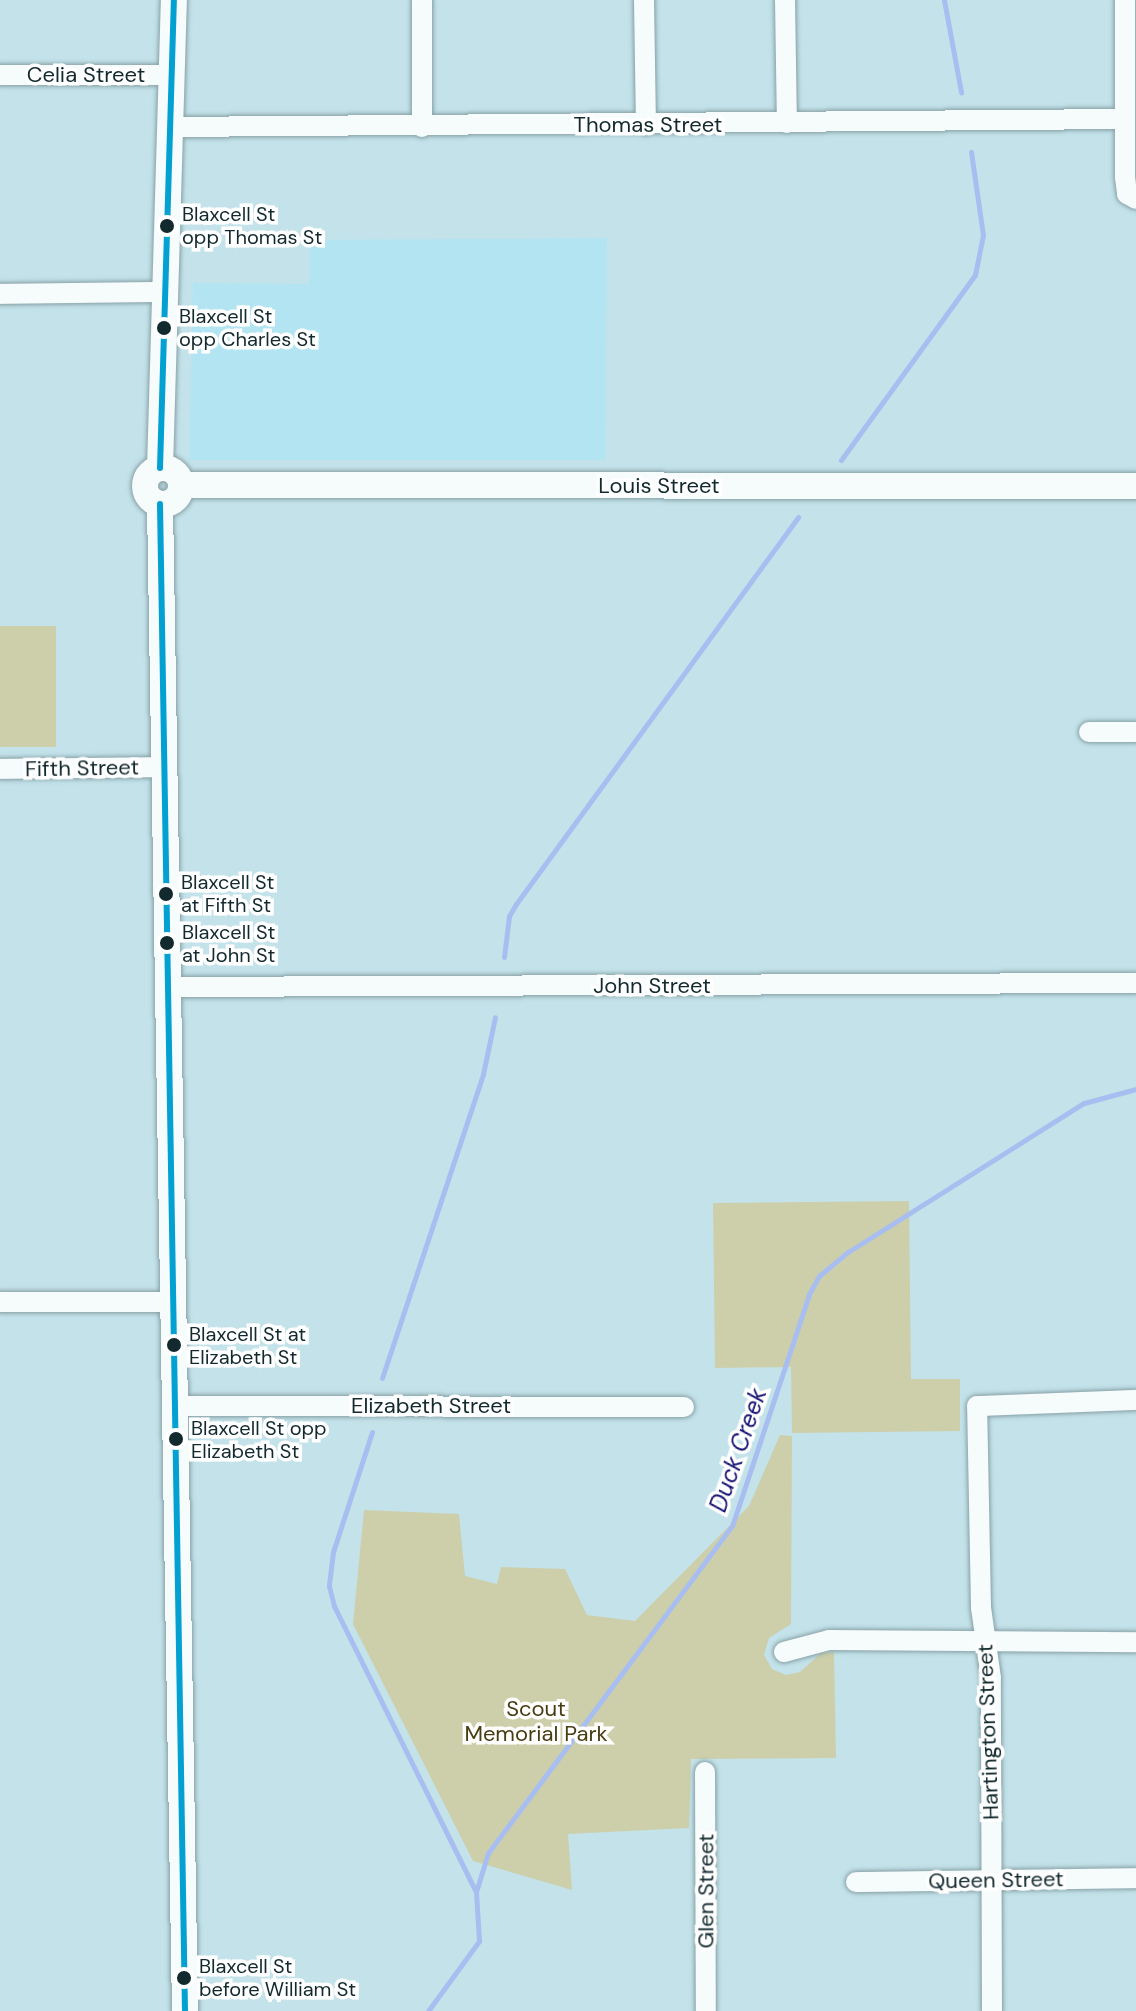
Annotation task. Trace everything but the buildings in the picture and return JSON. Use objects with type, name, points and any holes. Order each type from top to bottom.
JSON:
[{"type":"street","points":[[160,468],[174,0]]},
{"type":"street","points":[[422,0],[422,127]]},
{"type":"street","points":[[644,0],[646,125]]},
{"type":"street","points":[[785,0],[787,123]]},
{"type":"street","points":[[1125,0],[1125,188],[1134,199]]},
{"type":"street","name":"Celia Street","points":[[0,75],[172,75]]},
{"type":"street","name":"Thomas Street","points":[[170,127],[1125,119]]},
{"type":"street","points":[[0,294],[165,292]]},
{"type":"street","points":[[160,504],[175,500],[181,485],[172,470],[160,468],[150,473],[145,489],[160,504],[185,2011]]},
{"type":"street","name":"Louis Street","points":[[181,485],[1136,486]]},
{"type":"street","points":[[1089,732],[1136,732]]},
{"type":"street","name":"Fifth Street","points":[[0,769],[163,767]]},
{"type":"street","name":"John Street","points":[[167,987],[1136,983]]},
{"type":"street","points":[[0,1302],[174,1302]]},
{"type":"street","name":"Hartington Street","points":[[992,2011],[987,1640],[977,1406],[1136,1400]]},
{"type":"street","name":"Elizabeth Street","points":[[177,1406],[684,1407]]},
{"type":"street","points":[[784,1652],[829,1640],[1136,1642]]},
{"type":"street","name":"Glen Street","points":[[705,1772],[706,2011]]},
{"type":"street","name":"Queen Street","points":[[856,1882],[1136,1878]]},
{"type":"shaded area","points":[[607,238],[605,460],[189,460],[193,283],[309,284],[309,240]]},
{"type":"green space","points":[[0,626],[56,626],[56,747],[0,747]]},
{"type":"green space","points":[[909,1201],[911,1379],[960,1379],[960,1431],[792,1433],[791,1367],[715,1368],[713,1203]]},
{"type":"green space","name":"Scout Memorial Park","points":[[780,1435],[792,1436],[791,1624],[769,1638],[764,1655],[772,1669],[786,1675],[800,1672],[821,1653],[834,1652],[836,1758],[691,1759],[689,1828],[568,1834],[572,1890],[473,1861],[353,1624],[364,1510],[459,1514],[465,1576],[497,1584],[501,1567],[565,1569],[587,1615],[635,1621],[749,1506]]},
{"type":"waterway","points":[[944,0],[961,92]]},
{"type":"waterway","points":[[841,460],[975,275],[983,235],[971,152]]},
{"type":"waterway","points":[[504,957],[509,916],[516,904],[798,517]]},
{"type":"waterway","points":[[382,1378],[483,1074],[495,1017]]},
{"type":"waterway","name":"Duck Creek","points":[[428,2011],[479,1941],[476,1892],[488,1853],[732,1526],[809,1294],[819,1276],[848,1252],[1084,1103],[1136,1089]]},
{"type":"waterway","points":[[372,1432],[333,1552],[329,1586],[334,1606],[475,1890]]},
{"type":"transit line","points":[[160,468],[174,0]]},
{"type":"transit line","points":[[160,504],[185,2011]]},
{"type":"place","name":"Blaxcell St opp Thomas St","points":[[167,226]]},
{"type":"place","name":"Blaxcell St opp Charles St","points":[[164,328]]},
{"type":"place","name":"Blaxcell St at Fifth St","points":[[166,894]]},
{"type":"place","name":"Blaxcell St at John St","points":[[167,943]]},
{"type":"place","name":"Blaxcell St at Elizabeth St","points":[[174,1345]]},
{"type":"place","name":"Blaxcell St opp Elizabeth St","points":[[176,1439]]},
{"type":"place","name":"Blaxcell St before William St","points":[[184,1978]]}]
